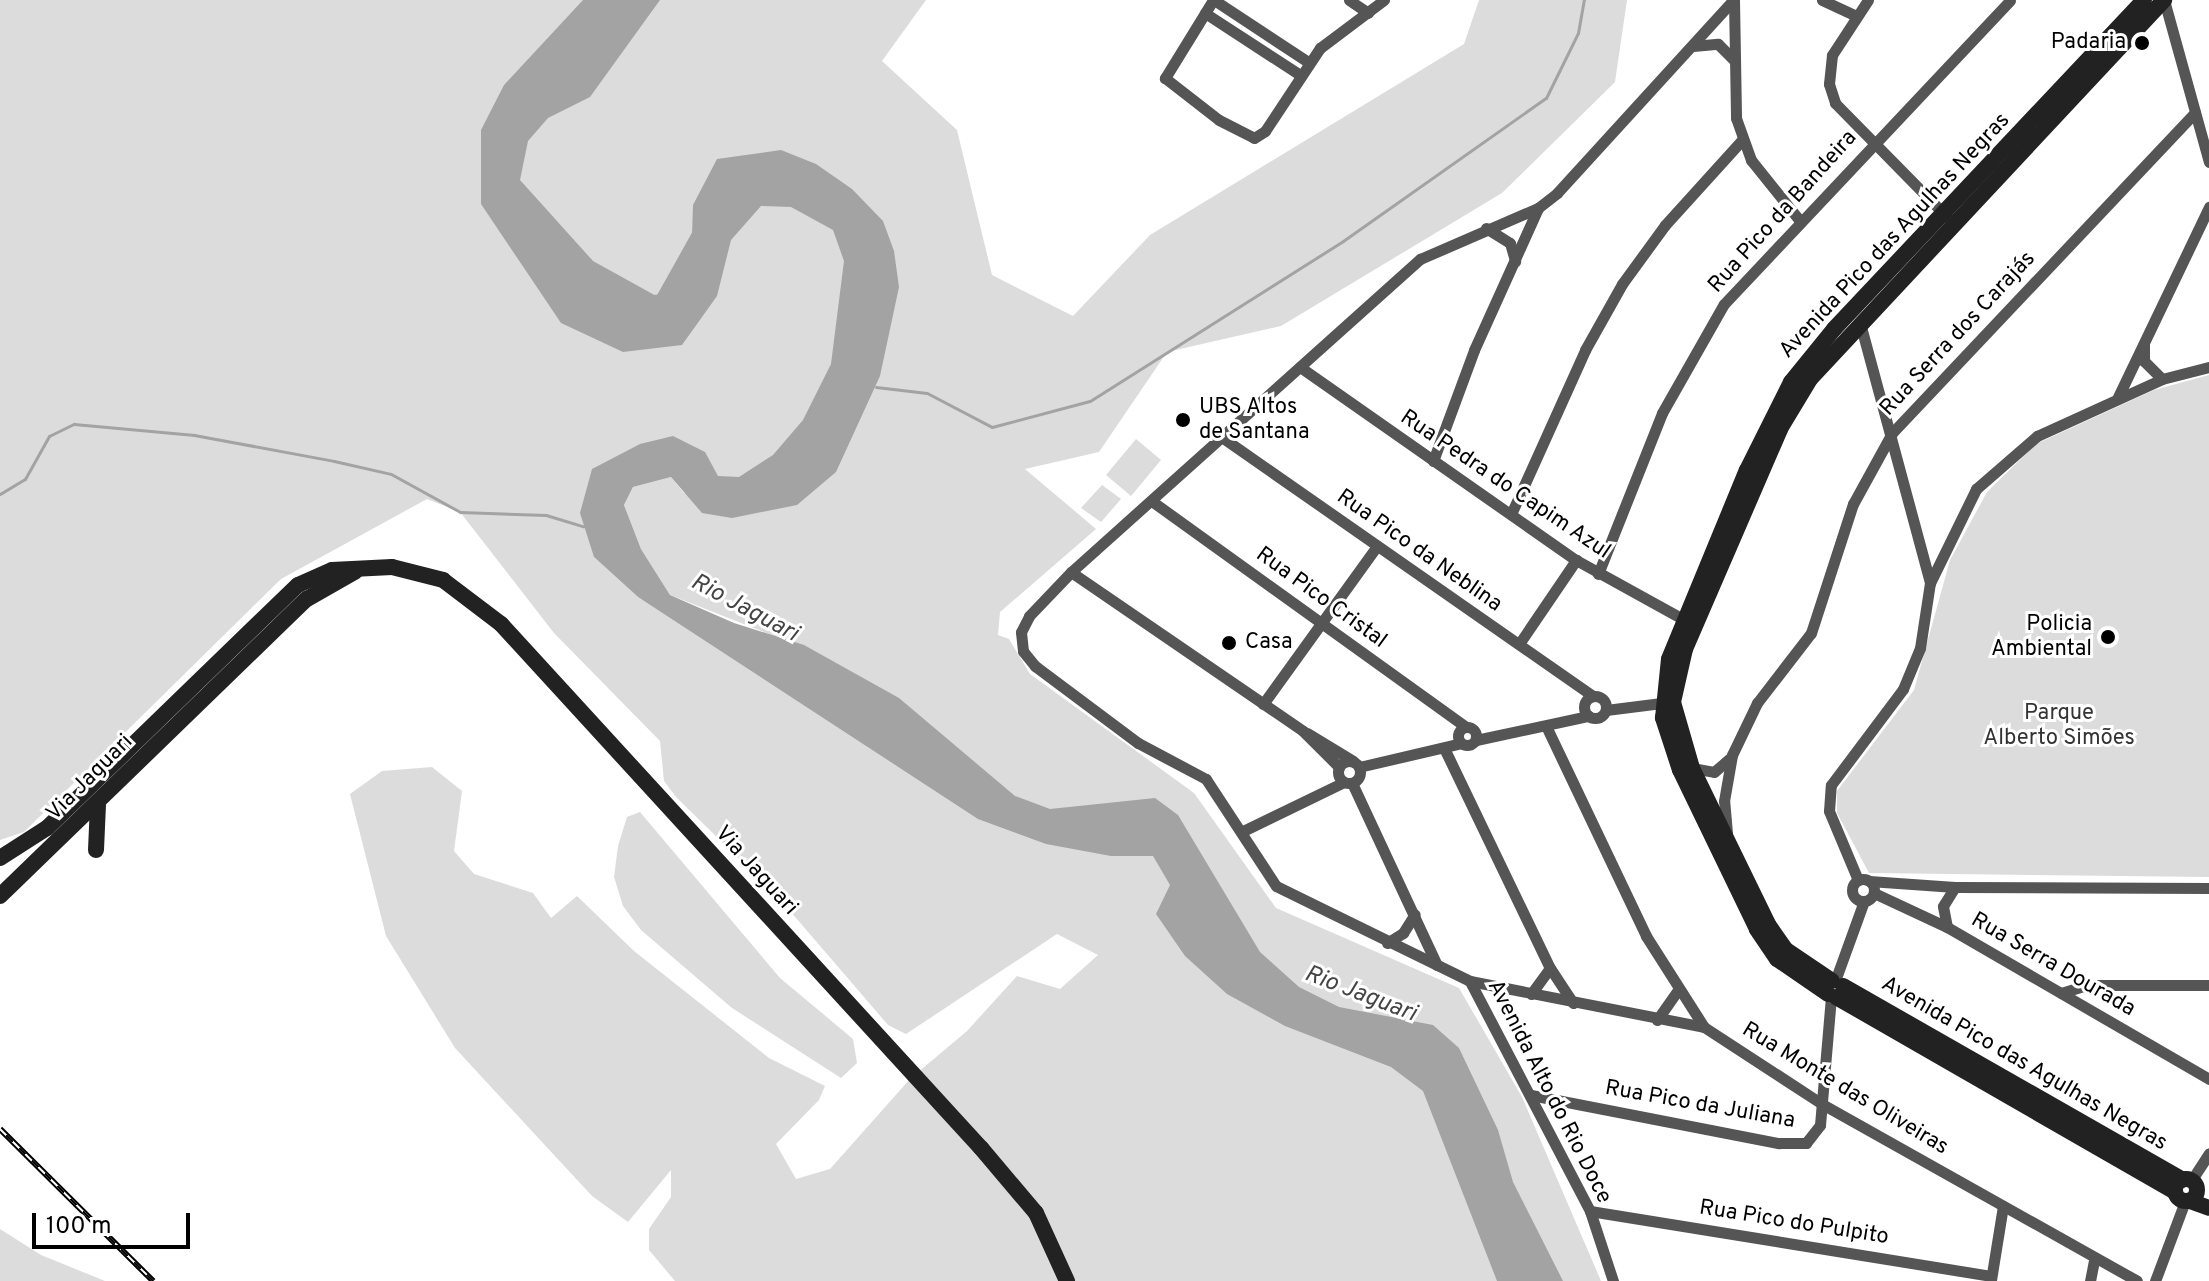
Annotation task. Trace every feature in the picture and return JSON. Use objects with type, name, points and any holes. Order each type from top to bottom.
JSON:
[{"type":"street","points":[[1308,62],[1214,0],[1165,78],[1219,120],[1249,138],[1259,136],[1308,62],[1384,0]]},
{"type":"street","points":[[1349,0],[1368,13]]},
{"type":"street","points":[[1734,0],[1734,60],[1743,139],[1751,160],[1800,221]]},
{"type":"street","name":"Avenida Alto do Rio Doce","points":[[1613,1281],[1590,1211],[1470,981],[1276,886],[1243,831],[1206,779],[1130,738],[1028,659],[1021,642],[1024,623],[1071,572],[1153,502],[1420,259],[1538,208],[1734,0]]},
{"type":"street","points":[[1822,0],[1857,16]]},
{"type":"street","points":[[1868,0],[1832,55],[1829,84],[1835,103],[1948,218]]},
{"type":"street","name":"Rua Pico da Bandeira","points":[[1598,574],[1662,413],[1724,304],[2010,0]]},
{"type":"street","name":"Avenida Pico das Agulhas Negras","points":[[2144,0],[1948,218],[1810,379],[1787,416],[1669,659],[1668,702],[1680,770],[1757,929],[1777,959],[2190,1191],[2209,1208]]},
{"type":"street","points":[[2164,0],[2209,162]]},
{"type":"street","name":"Avenida Pico das Agulhas Negras","points":[[1689,622],[1766,427],[1791,382],[2164,0]]},
{"type":"street","points":[[1205,13],[1300,75]]},
{"type":"street","points":[[1693,46],[1718,44],[1734,60]]},
{"type":"street","name":"Rua Serra dos Carajás","points":[[1728,838],[1724,801],[1732,755],[1757,703],[1811,633],[1853,504],[1892,433],[2195,113]]},
{"type":"street","points":[[1512,512],[1585,350],[1622,284],[1665,225],[1743,139]]},
{"type":"street","points":[[2118,397],[2209,207]]},
{"type":"street","points":[[1433,461],[1474,350],[1515,267],[1538,208]]},
{"type":"street","points":[[1486,228],[1510,243],[1515,267]]},
{"type":"street","points":[[1860,322],[1930,583]]},
{"type":"street","points":[[2144,339],[2144,361],[2162,379]]},
{"type":"street","name":"Rua Pedra do Capim Azul","points":[[1300,367],[1433,461],[1512,512],[1576,560],[1689,622]]},
{"type":"street","points":[[2209,367],[2162,379],[2118,397],[2037,436],[2002,462],[1959,517],[1930,583],[1920,648],[1903,689],[1831,785],[1829,811],[1868,888],[1908,883],[1955,887],[2209,888]]},
{"type":"street","name":"Rua Pico da Neblina","points":[[1223,438],[1601,702]]},
{"type":"street","name":"Rua Pico Cristal","points":[[1153,502],[1474,731],[1476,740]]},
{"type":"street","points":[[1263,704],[1377,546]]},
{"type":"street","points":[[1519,644],[1576,560]]},
{"type":"street","name":"Via Jaguari","points":[[0,858],[47,828],[298,585],[332,570],[392,567],[425,573],[462,591],[501,624],[981,1148],[1036,1213],[1067,1281]]},
{"type":"street","name":"Via Jaguari","points":[[0,896],[307,599],[357,570]]},
{"type":"street","points":[[1071,572],[1303,731],[1357,764],[1359,777],[1243,831]]},
{"type":"street","points":[[1339,767],[1444,748],[1588,716],[1599,718],[1601,702]]},
{"type":"street","points":[[1588,716],[1585,703],[1635,705],[1668,702]]},
{"type":"street","name":"Avenida Pico das Agulhas Negras","points":[[1668,702],[1692,768],[1786,950],[1834,989]]},
{"type":"street","name":"Rua Monte das Oliveiras","points":[[1546,726],[1646,936],[1704,1027],[1822,1104],[2094,1261],[2137,1281]]},
{"type":"street","points":[[1461,743],[1459,732],[1466,727]]},
{"type":"street","points":[[1303,731],[1339,767],[1348,782],[1415,914],[1437,965]]},
{"type":"street","points":[[1444,748],[1550,968],[1573,1003]]},
{"type":"street","points":[[1692,768],[1714,772],[1732,755]]},
{"type":"street","points":[[96,850],[99,803]]},
{"type":"street","points":[[1947,927],[1943,906],[1955,887]]},
{"type":"street","name":"Rua Pico da Juliana","points":[[1854,924],[1852,895],[1868,888]]},
{"type":"street","name":"Rua Pico da Juliana","points":[[1531,1095],[1796,1145],[1815,1137],[1822,1104],[1834,989],[1868,888]]},
{"type":"street","name":"Rua Serra Dourada","points":[[1868,888],[1947,927],[2209,1079]]},
{"type":"street","points":[[1387,943],[1403,933],[1415,914]]},
{"type":"street","points":[[1531,994],[1550,968]]},
{"type":"street","points":[[1470,981],[1704,1027]]},
{"type":"street","points":[[2061,993],[2087,985],[2209,985]]},
{"type":"street","points":[[1657,1020],[1678,990]]},
{"type":"street","points":[[2155,1281],[2190,1191],[2209,1153]]},
{"type":"street","points":[[1991,1279],[2003,1206]]},
{"type":"street","name":"Rua Pico do Pulpito","points":[[1590,1211],[1991,1279]]},
{"type":"street","points":[[2090,1281],[2094,1261]]},
{"type":"green space","points":[[0,0],[926,0],[882,61],[957,130],[992,275],[1073,316],[1150,235],[1464,44],[1479,0],[1627,0],[1615,82],[1502,193],[1281,326],[1167,352],[1099,452],[1025,469],[1096,529],[1000,612],[998,635],[1009,639],[1030,674],[1194,793],[1276,908],[1459,988],[1522,1097],[1601,1281],[675,1281],[649,1250],[649,1229],[671,1197],[671,1170],[628,1222],[592,1196],[455,1048],[386,936],[350,794],[382,771],[432,767],[462,791],[454,851],[474,874],[533,893],[551,918],[577,896],[634,951],[769,1058],[825,1086],[819,1100],[776,1144],[796,1179],[830,1169],[910,1079],[967,1031],[1017,976],[1060,989],[1098,955],[1057,934],[906,1034],[888,1025],[778,897],[676,797],[664,781],[660,741],[554,633],[460,512],[427,499],[281,579],[24,832],[0,840]],"holes":[[[640,444],[714,493],[684,493],[671,477],[633,487],[624,505],[641,549],[670,595],[817,653],[780,687],[638,597],[594,557]]]},
{"type":"green space","name":"Parque Alberto Simões","points":[[2209,375],[2209,877],[1869,873],[1837,813],[1837,791],[1914,690],[1950,560],[1987,492],[2036,444],[2154,390]]},
{"type":"green space","points":[[1136,439],[1161,460],[1131,496],[1106,475]]},
{"type":"green space","points":[[1102,485],[1121,499],[1101,522],[1081,508]]},
{"type":"green space","points":[[640,812],[780,978],[853,1039],[857,1063],[841,1078],[732,1008],[641,930],[623,906],[614,877],[618,846],[627,817]]},
{"type":"green space","points":[[0,1229],[41,1255],[105,1281],[0,1281]]},
{"type":"shaded area","points":[[583,0],[660,0],[590,97],[548,118],[528,141],[520,180],[593,261],[658,297],[683,285],[691,266],[693,205],[717,159],[781,150],[816,164],[852,189],[883,221],[894,251],[899,287],[880,376],[836,472],[797,505],[732,518],[702,513],[671,477],[633,487],[624,505],[641,549],[670,595],[734,623],[804,645],[899,698],[1015,796],[1050,809],[1155,798],[1178,815],[1260,952],[1299,987],[1339,1007],[1433,1025],[1459,1048],[1498,1130],[1513,1182],[1563,1281],[1497,1281],[1423,1091],[1391,1067],[1285,1026],[1227,994],[1185,956],[1156,914],[1170,885],[1153,856],[1111,856],[1046,844],[978,819],[638,597],[594,557],[580,513],[592,469],[640,444],[673,436],[705,452],[718,476],[739,477],[773,455],[803,420],[831,364],[844,261],[833,230],[791,207],[761,206],[731,240],[717,296],[682,345],[623,352],[561,323],[481,204],[481,130],[504,85]]},
{"type":"waterway","points":[[876,387],[927,393],[992,427],[1090,401],[1343,241],[1546,98],[1578,33],[1584,0]]},
{"type":"waterway","name":"Rio Jaguari","points":[[654,304],[663,303],[701,235]]},
{"type":"waterway","points":[[0,494],[25,479],[49,436],[74,424],[194,435],[334,461],[391,474],[460,512],[546,515],[583,526]]},
{"type":"railway","points":[[0,1129],[153,1281]]},
{"type":"place","name":"Padaria","points":[[2142,43]]},
{"type":"place","name":"UBS Altos de Santana","points":[[1183,420]]},
{"type":"place","name":"Policia Ambiental","points":[[2108,637]]},
{"type":"place","name":"Casa","points":[[1229,643]]}]
